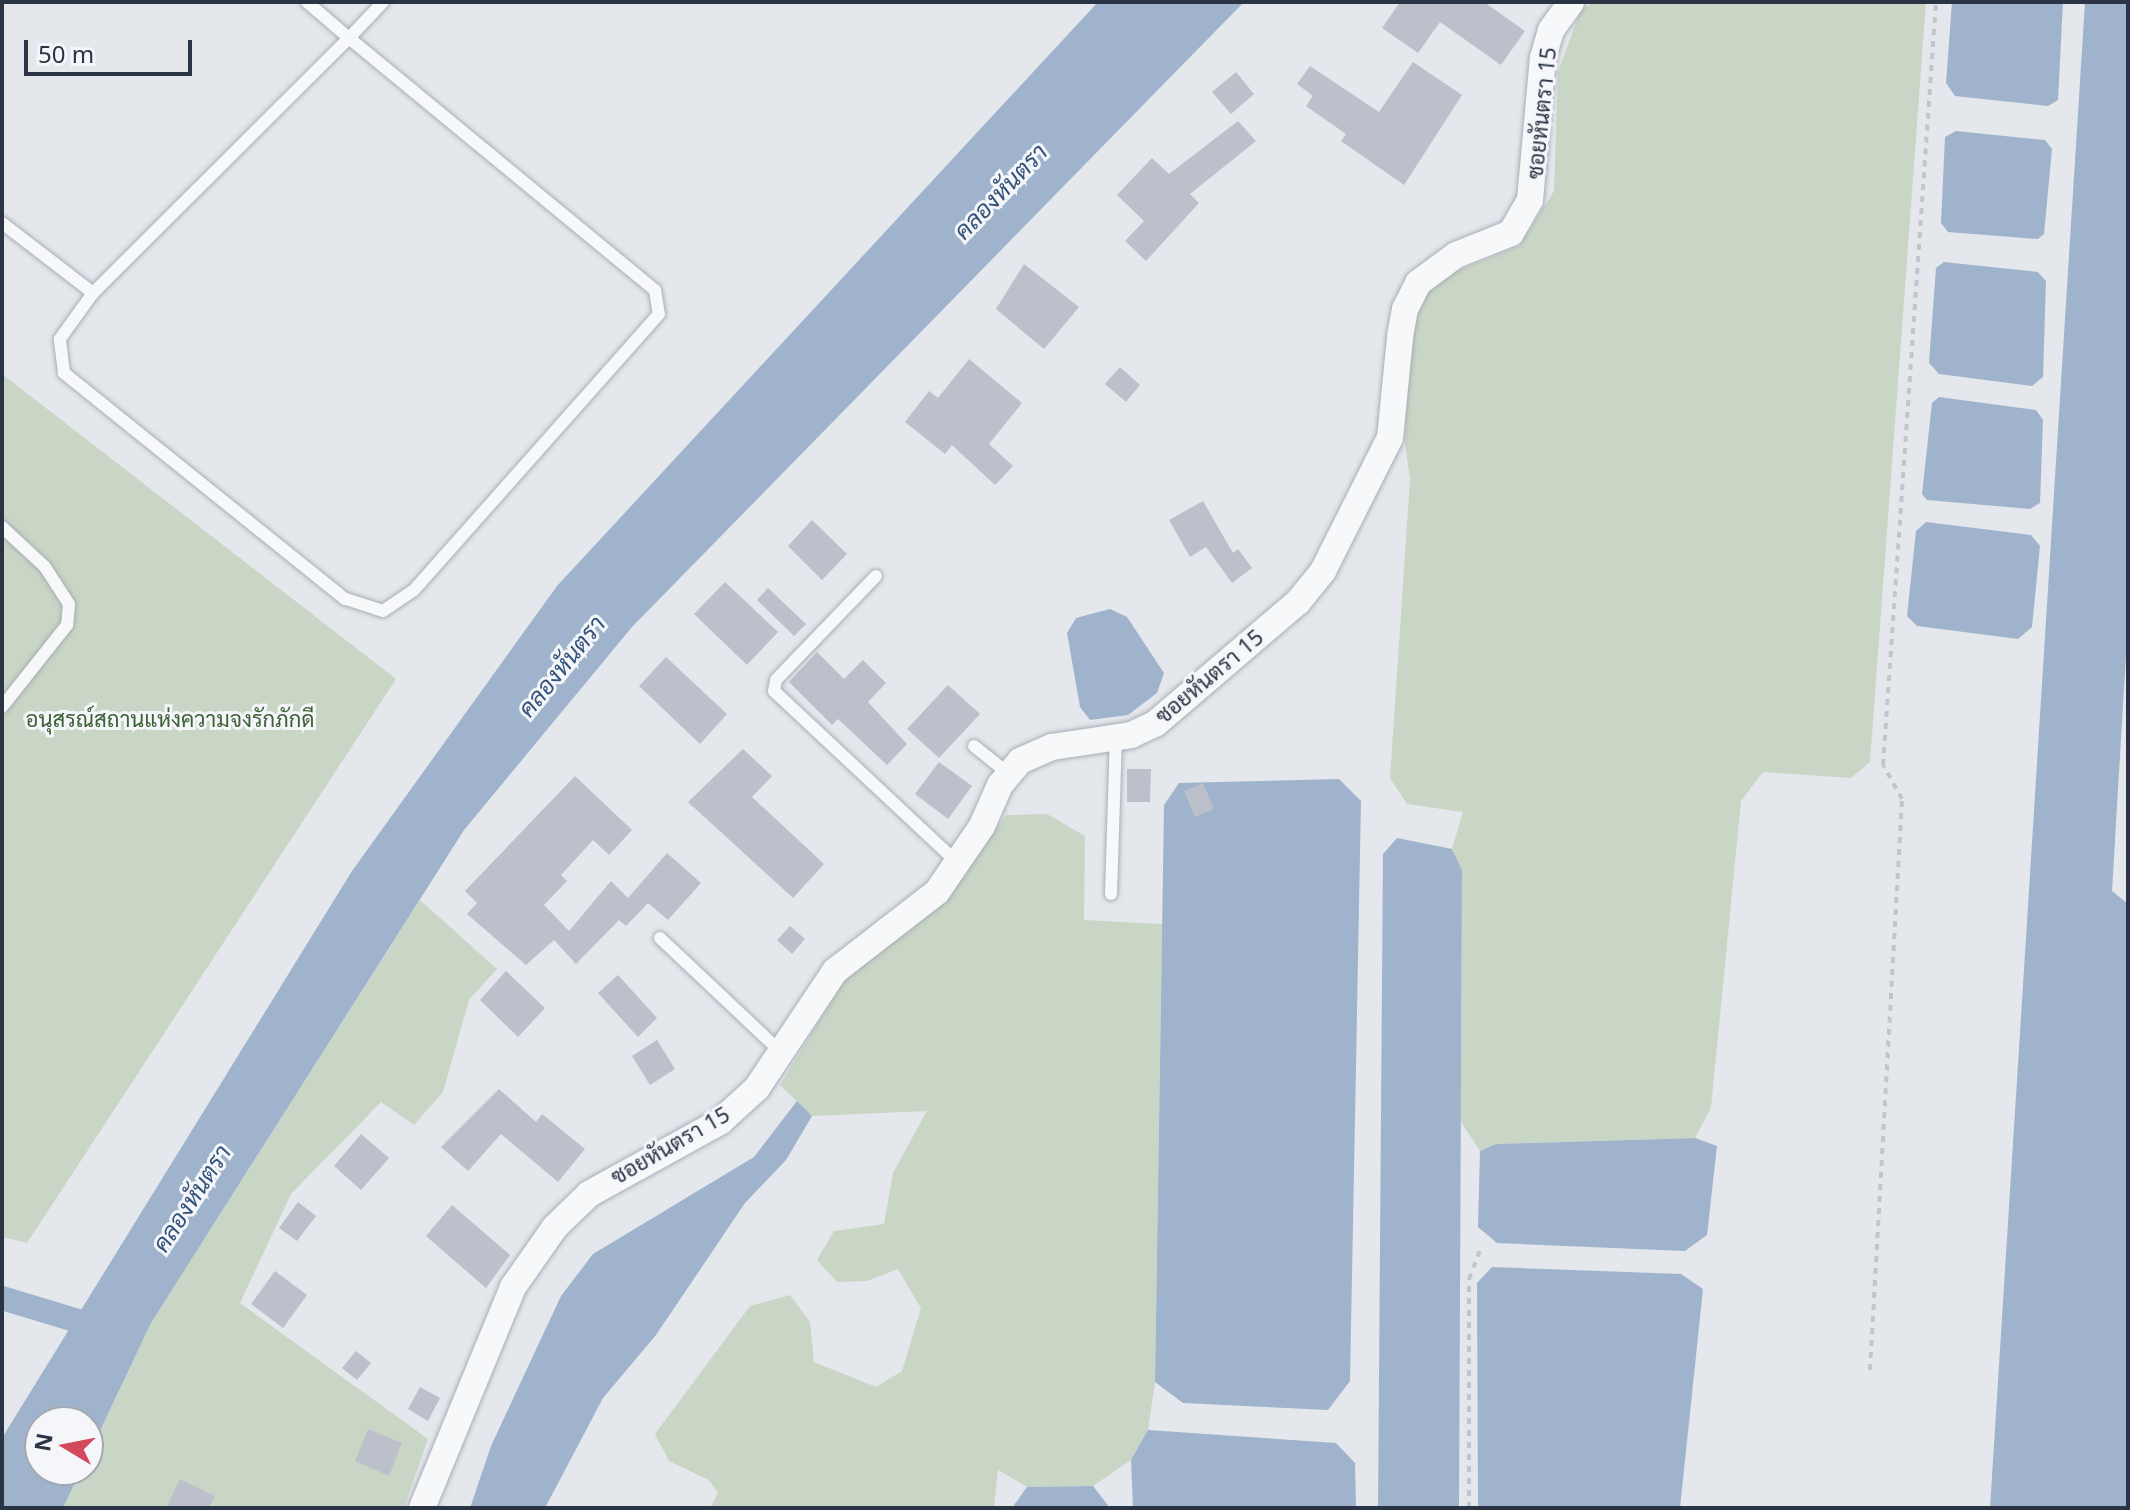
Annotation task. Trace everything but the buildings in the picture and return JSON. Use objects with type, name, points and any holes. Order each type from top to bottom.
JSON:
[{"type":"street","name":"ซอยหันตรา 15","points":[[422,1508],[513,1287],[555,1227],[622,1173],[721,1121],[757,1088],[835,971],[937,892],[959,864],[1009,774],[1020,761],[1052,747],[1116,737],[1155,724],[1298,602],[1323,571],[1390,438],[1405,309],[1418,283],[1456,255],[1511,233],[1530,200],[1543,58],[1551,30],[1571,2]]},
{"type":"lane","points":[[307,2],[349,38],[655,290],[659,314],[414,590],[383,611],[345,599],[64,373],[60,339],[93,293],[349,38],[383,2]]},
{"type":"lane","points":[[2,223],[93,293]]},
{"type":"lane","points":[[2,527],[45,567],[69,604],[67,625],[2,707]]},
{"type":"lane","points":[[876,576],[776,680],[774,691],[959,864]]},
{"type":"lane","points":[[1111,894],[1116,737]]},
{"type":"lane","points":[[974,746],[1009,774]]},
{"type":"lane","points":[[660,938],[782,1053]]},
{"type":"path","points":[[1870,1370],[1902,799],[1883,765],[1936,2]]},
{"type":"path","points":[[1469,1508],[1469,1279],[1480,1251]]},
{"type":"green space","points":[[1595,2],[1926,2],[1870,762],[1851,778],[1763,772],[1741,801],[1711,1108],[1695,1138],[1496,1144],[1480,1151],[1461,1122],[1462,870],[1452,849],[1463,812],[1407,804],[1390,778],[1410,479],[1405,443],[1409,339],[1420,301],[1441,277],[1519,246],[1554,191],[1558,72],[1581,9]]},
{"type":"green space","name":"อนุสรณ์สถานแห่งความจงรักภักดี","points":[[2,374],[396,679],[27,1243],[2,1237]]},
{"type":"green space","points":[[1047,814],[1085,836],[1084,920],[1162,924],[1155,1382],[1148,1430],[1131,1460],[1093,1486],[1027,1487],[998,1470],[994,1508],[710,1508],[718,1493],[709,1480],[669,1461],[655,1434],[750,1306],[790,1295],[810,1322],[814,1362],[876,1387],[902,1371],[921,1308],[898,1269],[867,1281],[837,1282],[817,1260],[834,1231],[884,1224],[893,1173],[927,1111],[812,1116],[780,1085],[843,982],[940,904],[1006,815]]},
{"type":"green space","points":[[420,900],[497,969],[469,1000],[443,1092],[414,1125],[381,1102],[291,1194],[240,1303],[428,1439],[404,1508],[63,1508],[73,1486],[104,1486],[104,1422],[151,1323]]},
{"type":"water","name":"คลองหันตรา","points":[[1098,2],[1244,2],[632,627],[464,830],[151,1323],[104,1422],[104,1406],[24,1406],[24,1486],[73,1486],[63,1508],[2,1508],[2,1438],[352,871],[557,586]]},
{"type":"water","points":[[1952,2],[2063,2],[2058,100],[2048,106],[1955,96],[1946,83]]},
{"type":"water","points":[[2085,2],[2128,2],[2128,621],[2112,891],[2128,904],[2128,1508],[1990,1508]]},
{"type":"water","points":[[1956,131],[2045,140],[2052,149],[2044,234],[2038,239],[1948,232],[1941,223],[1945,137]]},
{"type":"water","points":[[1944,262],[2038,272],[2046,281],[2043,377],[2032,386],[1939,374],[1929,363],[1936,268]]},
{"type":"water","points":[[1939,397],[2036,410],[2043,420],[2040,503],[2030,509],[1927,500],[1922,494],[1932,403]]},
{"type":"water","points":[[1926,522],[2031,535],[2040,546],[2032,627],[2018,639],[1917,626],[1907,616],[1916,531]]},
{"type":"water","points":[[1110,609],[1127,617],[1164,673],[1157,693],[1128,715],[1090,720],[1080,707],[1067,633],[1076,618]]},
{"type":"water","points":[[1339,779],[1361,801],[1350,1381],[1328,1410],[1183,1403],[1155,1382],[1164,805],[1179,783]]},
{"type":"water","points":[[1397,838],[1452,849],[1462,870],[1459,1508],[1378,1508],[1383,854]]},
{"type":"water","points":[[797,1101],[812,1116],[786,1160],[745,1203],[656,1335],[603,1398],[545,1508],[470,1508],[491,1446],[561,1296],[593,1254],[754,1157]]},
{"type":"water","points":[[1695,1138],[1717,1146],[1707,1235],[1685,1251],[1497,1243],[1478,1227],[1480,1151],[1496,1144]]},
{"type":"water","points":[[1492,1267],[1681,1274],[1703,1289],[1680,1508],[1478,1508],[1477,1283]]},
{"type":"water","points":[[1148,1430],[1336,1443],[1355,1463],[1356,1508],[1133,1508],[1131,1460]]},
{"type":"water","points":[[1093,1486],[1110,1508],[1012,1508],[1027,1487]]},
{"type":"waterway","points":[[2,1298],[105,1329]]}]
